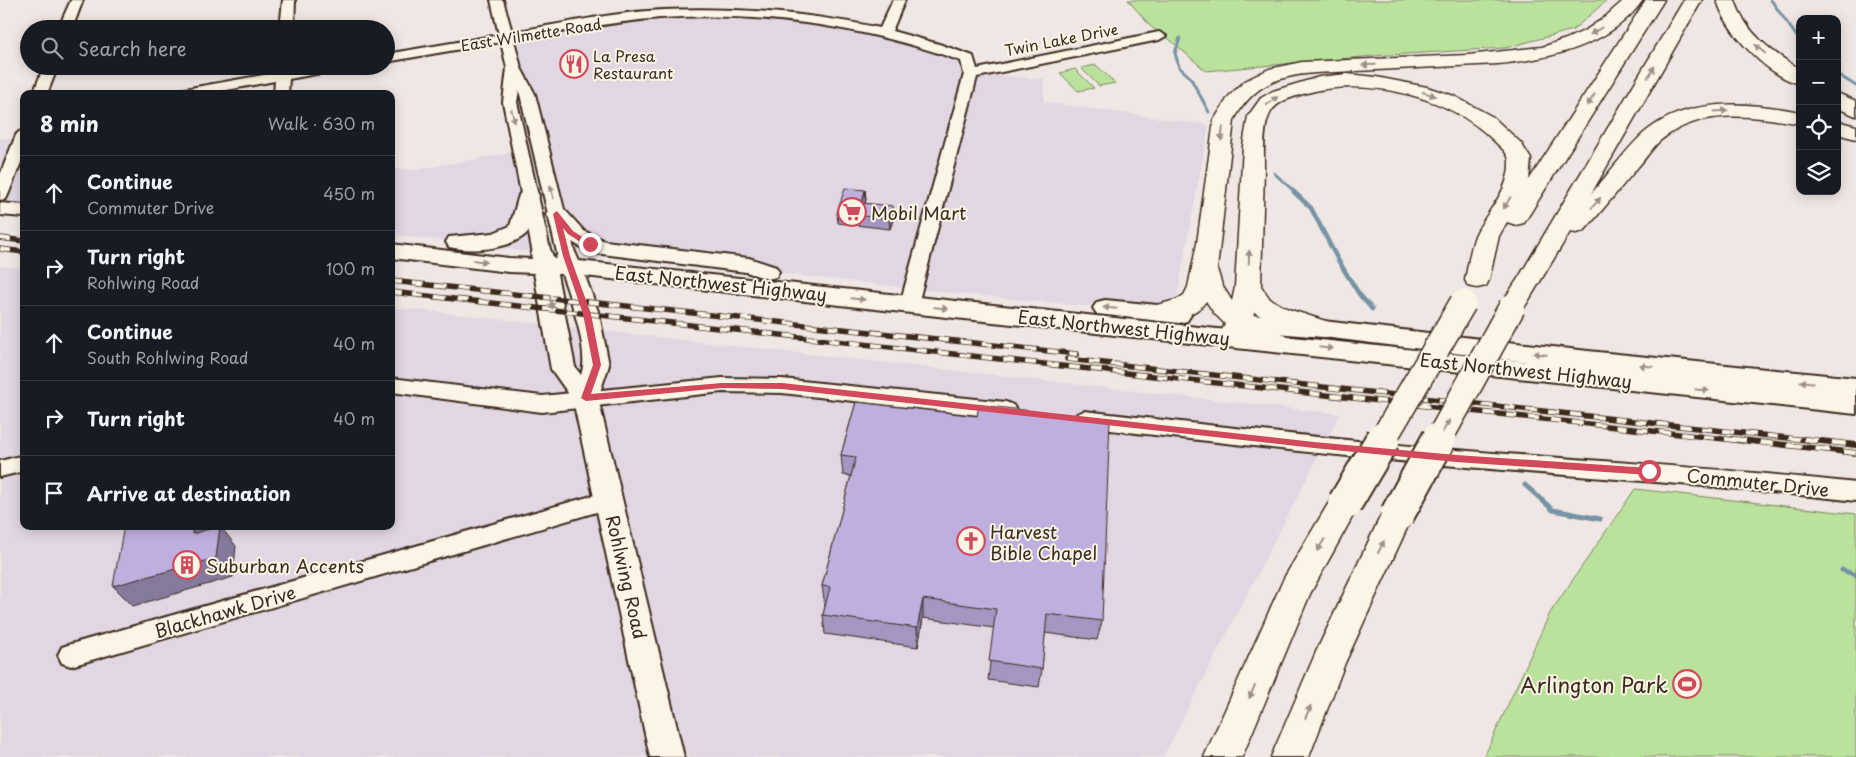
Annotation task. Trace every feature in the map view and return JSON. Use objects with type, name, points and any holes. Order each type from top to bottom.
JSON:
[{"type":"highway","points":[[1158,313],[1184,307],[1193,301],[1201,288],[1205,270],[1224,120],[1231,105],[1252,85],[1276,74],[1309,68],[1432,63],[1520,56],[1544,52],[1586,38],[1621,14],[1634,0]]},
{"type":"highway","points":[[1223,757],[1296,588],[1477,280],[1655,0]]},
{"type":"highway","points":[[1290,757],[1332,655],[1397,515],[1512,306],[1530,280],[1693,0]]},
{"type":"highway","points":[[1726,0],[1727,7],[1734,20],[1745,34],[1772,59],[1796,75]]},
{"type":"highway","points":[[1235,330],[1248,288],[1254,146],[1258,116],[1268,102],[1280,95],[1319,83],[1347,80],[1404,87],[1447,100],[1486,121],[1514,148],[1520,159],[1517,186],[1487,236],[1477,280]]},
{"type":"highway","points":[[1841,102],[1856,110]]},
{"type":"highway","points":[[1530,280],[1653,136],[1670,125],[1686,117],[1712,111],[1752,111],[1796,117]]},
{"type":"highway","points":[[1841,128],[1856,133]]},
{"type":"highway","points":[[1205,270],[1215,299],[1235,330],[1277,343]]},
{"type":"highway","points":[[1248,288],[1261,305],[1279,315],[1323,329]]},
{"type":"main road","points":[[457,242],[499,240],[517,232],[522,226],[529,194]]},
{"type":"main road","points":[[0,209],[20,211]]},
{"type":"main road","points":[[557,214],[570,232],[585,242],[602,248],[749,265],[768,272]]},
{"type":"main road","name":"East Northwest Highway","points":[[395,235],[457,242],[543,260],[768,272],[911,296],[1235,330],[1323,329],[1588,360],[1856,387]]},
{"type":"main road","name":"East Northwest Highway","points":[[395,251],[509,265],[543,260]]},
{"type":"main road","name":"Rohlwing Road","points":[[543,260],[563,369],[586,398],[667,757]]},
{"type":"main road","points":[[568,262],[584,307],[597,365],[586,398]]},
{"type":"main road","name":"East Northwest Highway","points":[[568,262],[674,278],[1158,313],[1235,330]]},
{"type":"main road","points":[[584,307],[597,290],[615,282],[631,278],[674,278]]},
{"type":"main road","name":"East Northwest Highway","points":[[1277,343],[1856,405]]},
{"type":"street","points":[[69,20],[77,0]]},
{"type":"street","points":[[288,20],[289,0]]},
{"type":"street","points":[[497,0],[514,68],[528,94],[568,262]]},
{"type":"street","points":[[655,0],[661,14]]},
{"type":"street","points":[[884,34],[899,0]]},
{"type":"street","name":"East Wilmette Road","points":[[395,56],[506,37],[661,14],[708,14],[792,19],[884,34],[948,50],[968,59],[970,74]]},
{"type":"street","name":"Twin Lake Drive","points":[[970,74],[1159,36]]},
{"type":"street","points":[[514,68],[510,102],[543,260]]},
{"type":"street","points":[[911,296],[970,74]]},
{"type":"street","points":[[42,90],[47,75]]},
{"type":"street","points":[[197,90],[265,75]]},
{"type":"street","points":[[281,90],[283,75]]},
{"type":"street","points":[[0,195],[20,145]]},
{"type":"street","points":[[395,386],[542,404],[586,398],[722,386],[782,386],[1026,413]]},
{"type":"street","name":"Commuter Drive","points":[[1066,417],[1352,448],[1543,465],[1750,480],[1856,492]]},
{"type":"street","points":[[0,469],[20,465]]},
{"type":"street","name":"Blackhawk Drive","points":[[72,656],[609,500]]},
{"type":"shaded area","points":[[708,14],[792,19],[884,34],[968,59],[971,74],[1044,79],[1044,102],[1209,125],[1177,296],[1158,313],[951,293],[768,272],[612,251],[570,232],[506,37],[621,19]]},
{"type":"shaded area","points":[[0,138],[20,140],[20,211],[0,209]]},
{"type":"shaded area","points":[[521,151],[542,254],[395,235],[395,168],[414,170]]},
{"type":"shaded area","points":[[0,266],[20,268],[20,530],[395,530],[395,307],[1340,414],[1163,757],[0,757]]},
{"type":"green space","points":[[1128,0],[1607,0],[1573,30],[1505,48],[1373,56],[1206,71],[1169,39],[1151,27]]},
{"type":"green space","points":[[1096,65],[1115,83],[1099,86],[1081,68]]},
{"type":"green space","points":[[1075,69],[1094,88],[1078,91],[1060,73]]},
{"type":"green space","name":"Arlington Park","points":[[1635,489],[1856,514],[1856,757],[1484,757],[1550,613]]},
{"type":"building","points":[[845,188],[865,190],[862,203],[893,206],[889,219],[837,213]]},
{"type":"building","name":"Harvest Bible Chapel","points":[[856,402],[977,416],[979,405],[1110,420],[1102,621],[1047,614],[1042,669],[989,661],[996,609],[923,599],[917,628],[823,615],[830,587],[822,586],[856,457],[841,455]]},
{"type":"building","points":[[123,530],[192,530],[192,534],[206,530],[220,530],[216,558],[113,586]]},
{"type":"waterway","points":[[1771,0],[1796,35]]},
{"type":"waterway","points":[[1180,38],[1175,53],[1179,67],[1190,77],[1209,112]]},
{"type":"waterway","points":[[1841,77],[1856,86]]},
{"type":"waterway","points":[[1274,173],[1296,193]]},
{"type":"waterway","points":[[1294,192],[1311,208],[1338,260],[1359,294],[1372,309]]},
{"type":"waterway","points":[[1525,485],[1553,510],[1600,519]]},
{"type":"waterway","points":[[1842,570],[1856,575]]},
{"type":"railway","points":[[0,238],[20,240]]},
{"type":"railway","points":[[0,249],[20,252]]},
{"type":"railway","points":[[395,281],[1077,354]]},
{"type":"railway","points":[[395,292],[1743,441]]},
{"type":"railway","points":[[1067,359],[1816,441]]},
{"type":"railway","points":[[1732,439],[1856,453]]},
{"type":"railway","points":[[1804,439],[1856,445]]},
{"type":"place","name":"La Presa Restaurant","points":[[574,64]]},
{"type":"place","name":"Mobil Mart","points":[[852,212]]},
{"type":"place","name":"Harvest Bible Chapel","points":[[971,541]]},
{"type":"place","name":"Suburban Accents","points":[[187,565]]},
{"type":"place","name":"Arlington Park","points":[[1687,684]]},
{"type":"route","points":[[590,244],[570,232],[557,214],[566,256],[587,314],[597,365],[586,398],[722,386],[782,386],[1314,445],[1456,458],[1649,471]]}]
